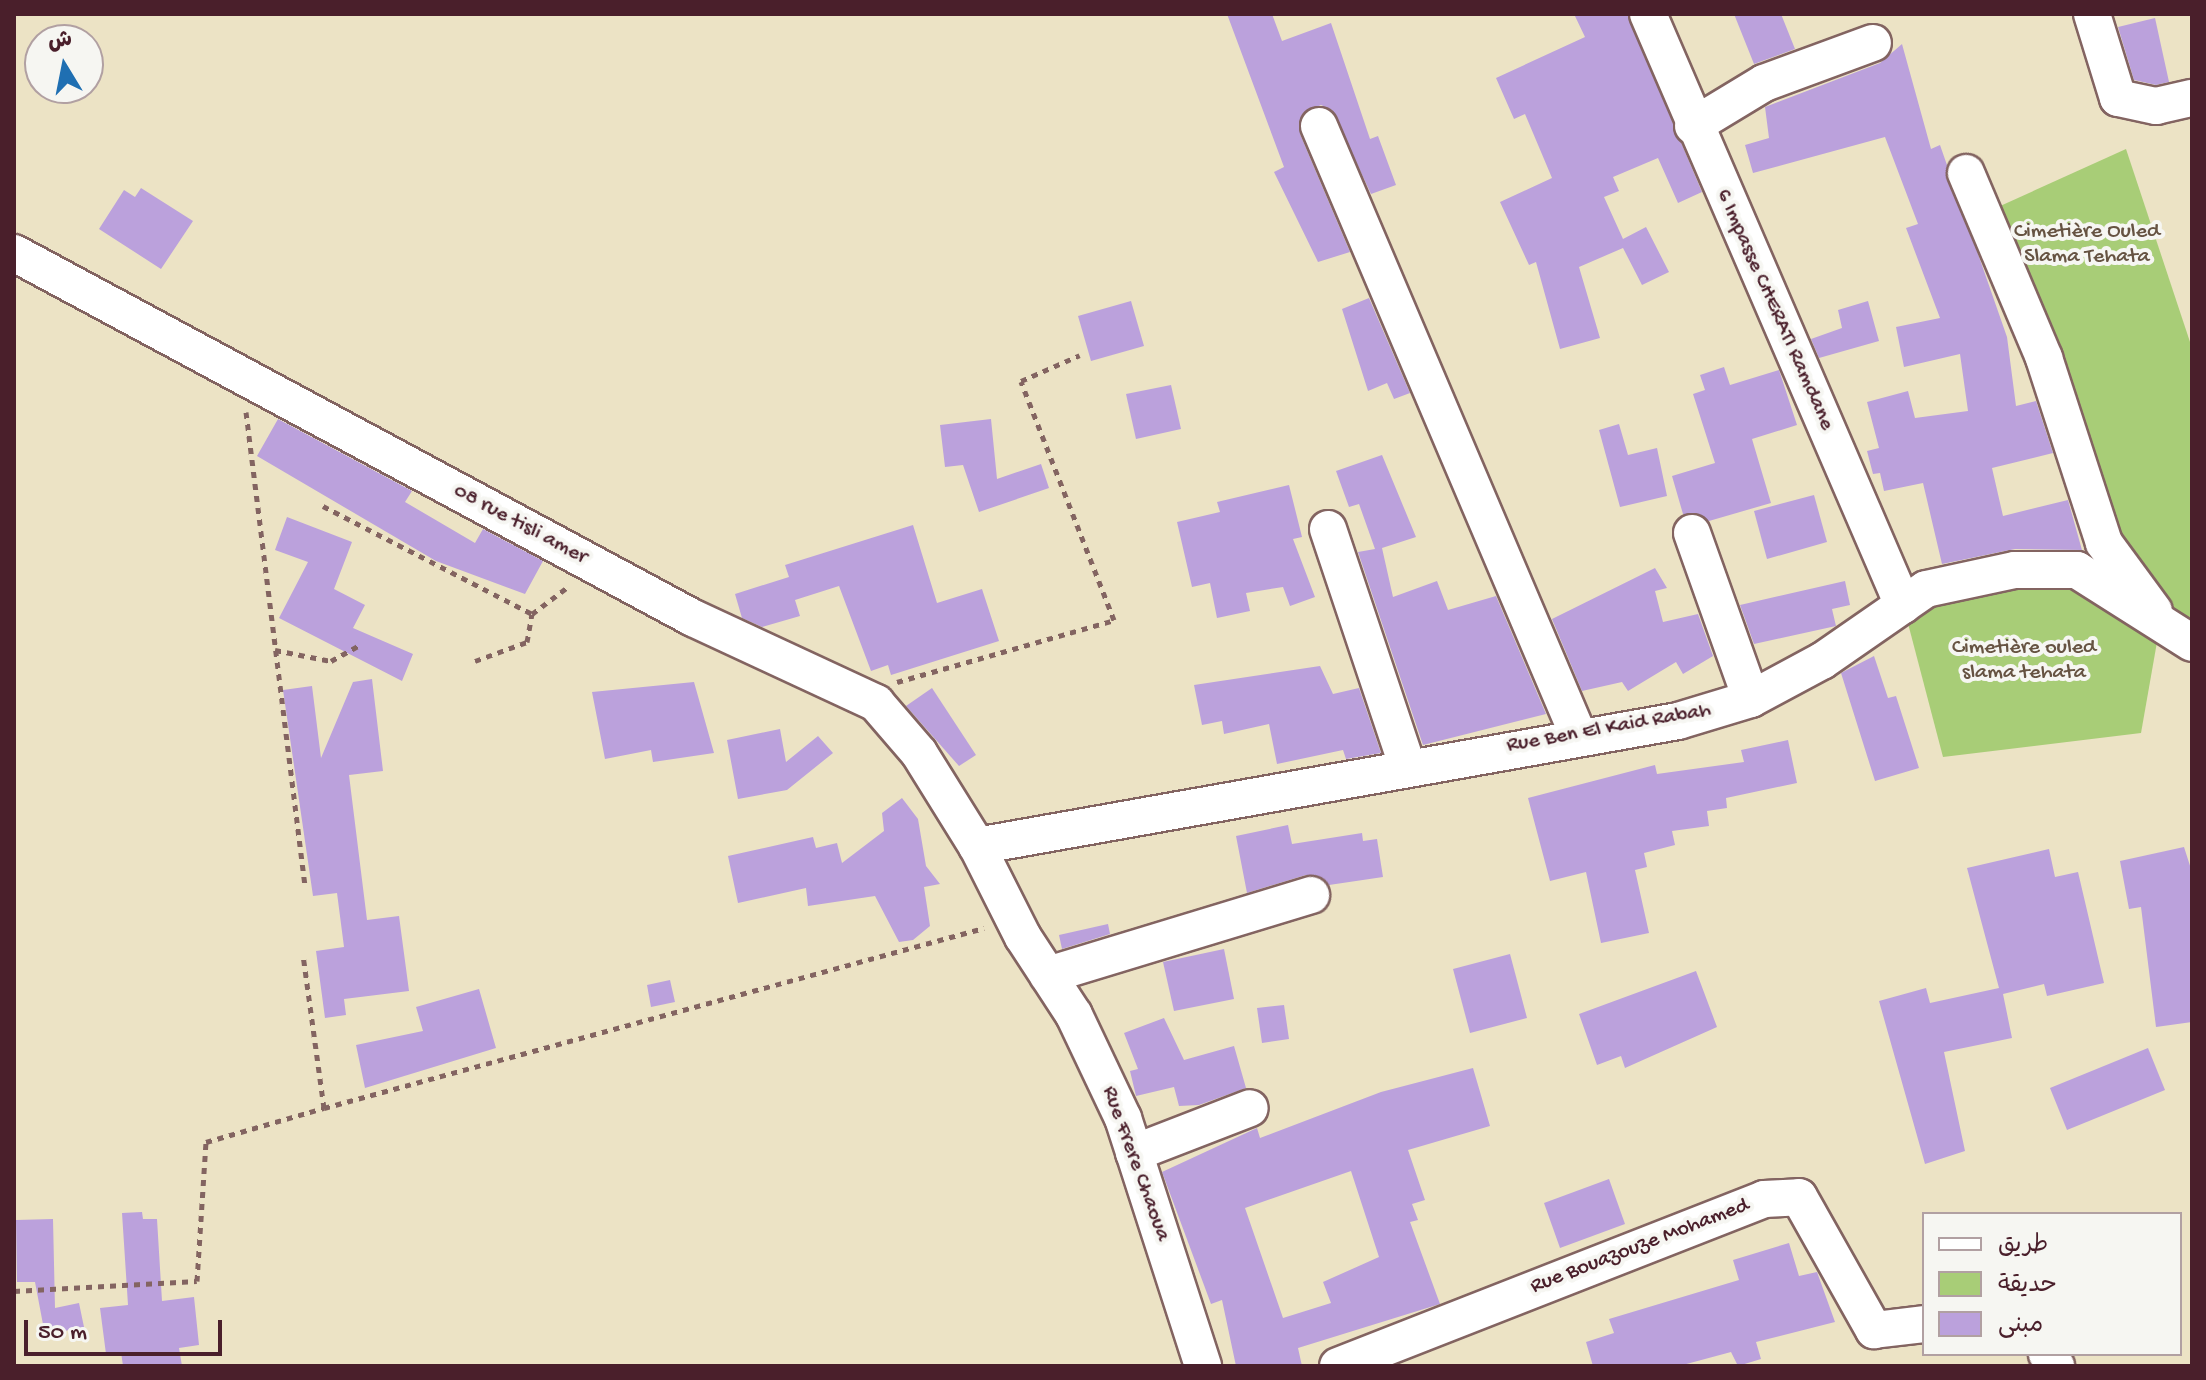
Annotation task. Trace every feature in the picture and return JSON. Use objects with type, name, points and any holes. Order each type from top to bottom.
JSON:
[{"type":"street","name":"6 Impasse CHERATI Ramdane","points":[[1648,14],[1693,126],[1903,605]]},
{"type":"street","points":[[2092,14],[2118,98],[2156,106],[2192,98]]},
{"type":"street","points":[[1693,126],[1764,83],[1873,43]]},
{"type":"street","points":[[1319,126],[1579,737]]},
{"type":"street","points":[[1966,173],[2044,358],[2104,543],[2182,639]]},
{"type":"street","name":"08 rue tisli amer","points":[[14,253],[595,565],[876,703],[919,753],[977,846]]},
{"type":"street","points":[[1328,529],[1407,765]]},
{"type":"street","points":[[1692,533],[1751,699]]},
{"type":"street","name":"Rue Ben El Kaid Rabah","points":[[977,846],[1407,765],[1678,721],[1751,699],[1903,605],[1966,578],[2077,570],[2182,639]]},
{"type":"street","name":"Rue Frere Chaoua","points":[[977,846],[1016,920],[1074,1015],[1134,1153],[1203,1366]]},
{"type":"street","points":[[1048,975],[1311,895]]},
{"type":"street","points":[[1134,1153],[1250,1108]]},
{"type":"street","name":"Rue Bouazouze Mohamed","points":[[1338,1366],[1764,1199],[1799,1197],[1874,1330],[1922,1324]]},
{"type":"path","points":[[858,694],[1114,620],[1021,381],[1080,355]]},
{"type":"path","points":[[242,375],[305,885]]},
{"type":"path","points":[[323,506],[532,614]]},
{"type":"path","points":[[475,661],[527,642],[532,614],[595,565]]},
{"type":"path","points":[[275,650],[331,661],[362,644]]},
{"type":"path","points":[[14,1291],[197,1281],[206,1142],[1016,920]]},
{"type":"path","points":[[303,954],[324,1108]]},
{"type":"green space","name":"Cimetière Ouled Slama Tehata","points":[[2126,149],[2192,348],[2192,622],[2176,616],[2112,549],[1998,207]]},
{"type":"green space","name":"Cimetière ouled slama tehata","points":[[2074,575],[2157,642],[2141,733],[1943,757],[1905,612]]},
{"type":"building","points":[[1227,14],[1272,14],[1282,41],[1331,23],[1370,139],[1378,136],[1396,185],[1371,194],[1332,110],[1321,105],[1303,113],[1300,134],[1350,252],[1318,262],[1274,172],[1284,167]]},
{"type":"building","points":[[1574,14],[1627,14],[1702,192],[1678,203],[1658,158],[1613,177],[1619,191],[1604,197],[1623,239],[1646,227],[1669,272],[1642,285],[1623,248],[1579,267],[1600,338],[1560,349],[1536,262],[1529,265],[1500,202],[1552,178],[1525,114],[1514,119],[1496,78],[1585,37]]},
{"type":"building","points":[[1734,14],[1781,14],[1795,49],[1754,64]]},
{"type":"building","points":[[2155,18],[2169,82],[2156,85],[2134,80],[2118,27]]},
{"type":"building","points":[[1902,44],[1931,149],[1940,145],[2007,337],[2016,406],[2036,401],[2053,453],[1992,468],[2003,516],[2068,500],[2082,550],[2015,549],[1942,564],[1923,483],[1884,491],[1880,473],[1873,474],[1867,451],[1879,448],[1867,402],[1908,391],[1915,418],[1968,411],[1960,354],[1904,367],[1896,327],[1940,318],[1906,228],[1918,224],[1885,137],[1753,173],[1745,145],[1769,138],[1765,107],[1880,63]]},
{"type":"building","points":[[141,188],[193,221],[161,269],[99,229],[124,190],[135,197]]},
{"type":"building","points":[[1369,298],[1410,393],[1394,399],[1387,383],[1368,391],[1342,309]]},
{"type":"building","points":[[1131,301],[1144,346],[1091,361],[1078,316]]},
{"type":"building","points":[[1868,301],[1879,341],[1819,358],[1811,339],[1842,328],[1838,310]]},
{"type":"building","points":[[1724,367],[1730,385],[1779,370],[1797,425],[1752,439],[1771,503],[1709,521],[1683,514],[1672,476],[1715,463],[1693,394],[1705,390],[1700,375]]},
{"type":"building","points":[[1171,385],[1181,429],[1136,439],[1126,394]]},
{"type":"building","points":[[278,419],[412,491],[405,502],[475,543],[483,529],[543,561],[525,594],[436,561],[257,456]]},
{"type":"building","points":[[991,419],[997,479],[1041,464],[1049,488],[979,512],[963,465],[945,467],[940,425]]},
{"type":"building","points":[[1619,424],[1628,455],[1657,448],[1667,496],[1620,507],[1599,430]]},
{"type":"building","points":[[1382,455],[1416,537],[1382,548],[1393,597],[1437,581],[1448,610],[1496,596],[1546,714],[1423,745],[1358,552],[1375,549],[1359,504],[1349,507],[1336,471]]},
{"type":"building","points":[[1289,485],[1302,537],[1293,539],[1315,597],[1290,606],[1283,587],[1246,593],[1250,611],[1217,618],[1210,583],[1192,587],[1177,522],[1220,512],[1217,502]]},
{"type":"building","points":[[1814,495],[1827,542],[1767,559],[1754,511]]},
{"type":"building","points":[[287,517],[352,542],[334,589],[365,605],[353,628],[413,654],[402,681],[279,618],[308,562],[275,550]]},
{"type":"building","points":[[913,525],[937,603],[982,589],[999,641],[891,675],[888,665],[871,671],[839,586],[795,600],[800,616],[762,627],[742,618],[735,594],[789,577],[785,565]]},
{"type":"building","points":[[1655,568],[1667,588],[1655,591],[1663,622],[1698,614],[1713,656],[1683,674],[1676,662],[1628,691],[1622,682],[1582,691],[1552,619]]},
{"type":"building","points":[[1845,581],[1850,605],[1832,609],[1836,626],[1754,644],[1740,605]]},
{"type":"building","points":[[1874,656],[1888,698],[1896,696],[1919,768],[1875,781],[1841,673]]},
{"type":"building","points":[[1320,666],[1333,694],[1359,688],[1381,753],[1346,759],[1343,750],[1277,764],[1269,724],[1224,734],[1222,721],[1202,725],[1194,685]]},
{"type":"building","points":[[372,679],[383,771],[349,775],[367,920],[399,916],[409,991],[344,999],[346,1015],[325,1018],[316,951],[344,947],[337,893],[313,896],[283,690],[312,686],[321,758],[353,682]]},
{"type":"building","points":[[694,682],[714,753],[653,762],[651,750],[605,759],[592,692]]},
{"type":"building","points":[[932,688],[976,755],[959,766],[906,706]]},
{"type":"building","points":[[780,729],[786,762],[818,736],[833,753],[787,790],[738,799],[727,740]]},
{"type":"building","points":[[1788,740],[1797,783],[1726,798],[1727,808],[1707,811],[1709,826],[1672,831],[1675,845],[1644,853],[1647,867],[1635,870],[1649,933],[1601,943],[1586,872],[1550,881],[1528,798],[1655,765],[1657,774],[1744,762],[1741,750]]},
{"type":"building","points":[[902,798],[918,819],[926,866],[940,884],[924,887],[930,926],[913,940],[899,942],[875,896],[808,906],[806,888],[738,903],[728,856],[813,837],[816,848],[837,843],[842,863],[884,831],[882,813]]},
{"type":"building","points":[[1288,825],[1292,844],[1362,833],[1363,841],[1377,839],[1383,877],[1329,885],[1306,875],[1247,893],[1236,836]]},
{"type":"building","points":[[2184,847],[2192,872],[2192,1022],[2156,1027],[2141,907],[2129,909],[2120,861]]},
{"type":"building","points":[[2049,849],[2055,877],[2078,872],[2104,983],[2047,996],[2044,984],[2003,994],[2012,1038],[1944,1052],[1965,1151],[1925,1164],[1879,1001],[1926,988],[1930,1003],[1999,988],[1967,868]]},
{"type":"building","points":[[1108,924],[1110,934],[1062,949],[1059,935]]},
{"type":"building","points":[[1224,949],[1234,999],[1174,1011],[1163,962]]},
{"type":"building","points":[[1510,954],[1527,1018],[1470,1033],[1453,969]]},
{"type":"building","points":[[1696,971],[1717,1027],[1625,1068],[1621,1056],[1597,1065],[1579,1014]]},
{"type":"building","points":[[670,980],[675,1002],[651,1007],[647,985]]},
{"type":"building","points":[[479,989],[496,1048],[365,1088],[356,1045],[423,1031],[416,1007]]},
{"type":"building","points":[[1284,1005],[1289,1039],[1262,1043],[1257,1008]]},
{"type":"building","points":[[1164,1018],[1184,1060],[1234,1046],[1246,1088],[1199,1105],[1179,1106],[1174,1087],[1136,1096],[1130,1071],[1138,1069],[1124,1033]]},
{"type":"building","points":[[2148,1048],[2165,1090],[2067,1130],[2050,1088]]},
{"type":"building","points":[[1473,1068],[1490,1126],[1408,1150],[1425,1200],[1412,1204],[1418,1220],[1410,1222],[1440,1304],[1298,1348],[1302,1366],[1236,1366],[1222,1300],[1211,1304],[1162,1172],[1257,1128],[1260,1138],[1381,1092]],"holes":[[[1351,1171],[1379,1257],[1323,1282],[1331,1303],[1283,1318],[1245,1208]]]},
{"type":"building","points":[[1609,1179],[1625,1224],[1560,1248],[1544,1203]]},
{"type":"building","points":[[142,1212],[143,1219],[157,1219],[162,1301],[194,1297],[199,1345],[179,1348],[182,1366],[123,1366],[121,1352],[106,1354],[100,1308],[128,1305],[122,1213]]},
{"type":"building","points":[[53,1219],[55,1308],[79,1303],[84,1327],[45,1335],[35,1282],[17,1282],[16,1220]]},
{"type":"building","points":[[1789,1243],[1799,1276],[1817,1272],[1835,1322],[1756,1342],[1761,1359],[1738,1366],[1731,1352],[1679,1366],[1593,1366],[1586,1342],[1614,1333],[1609,1319],[1739,1280],[1733,1260]]}]
